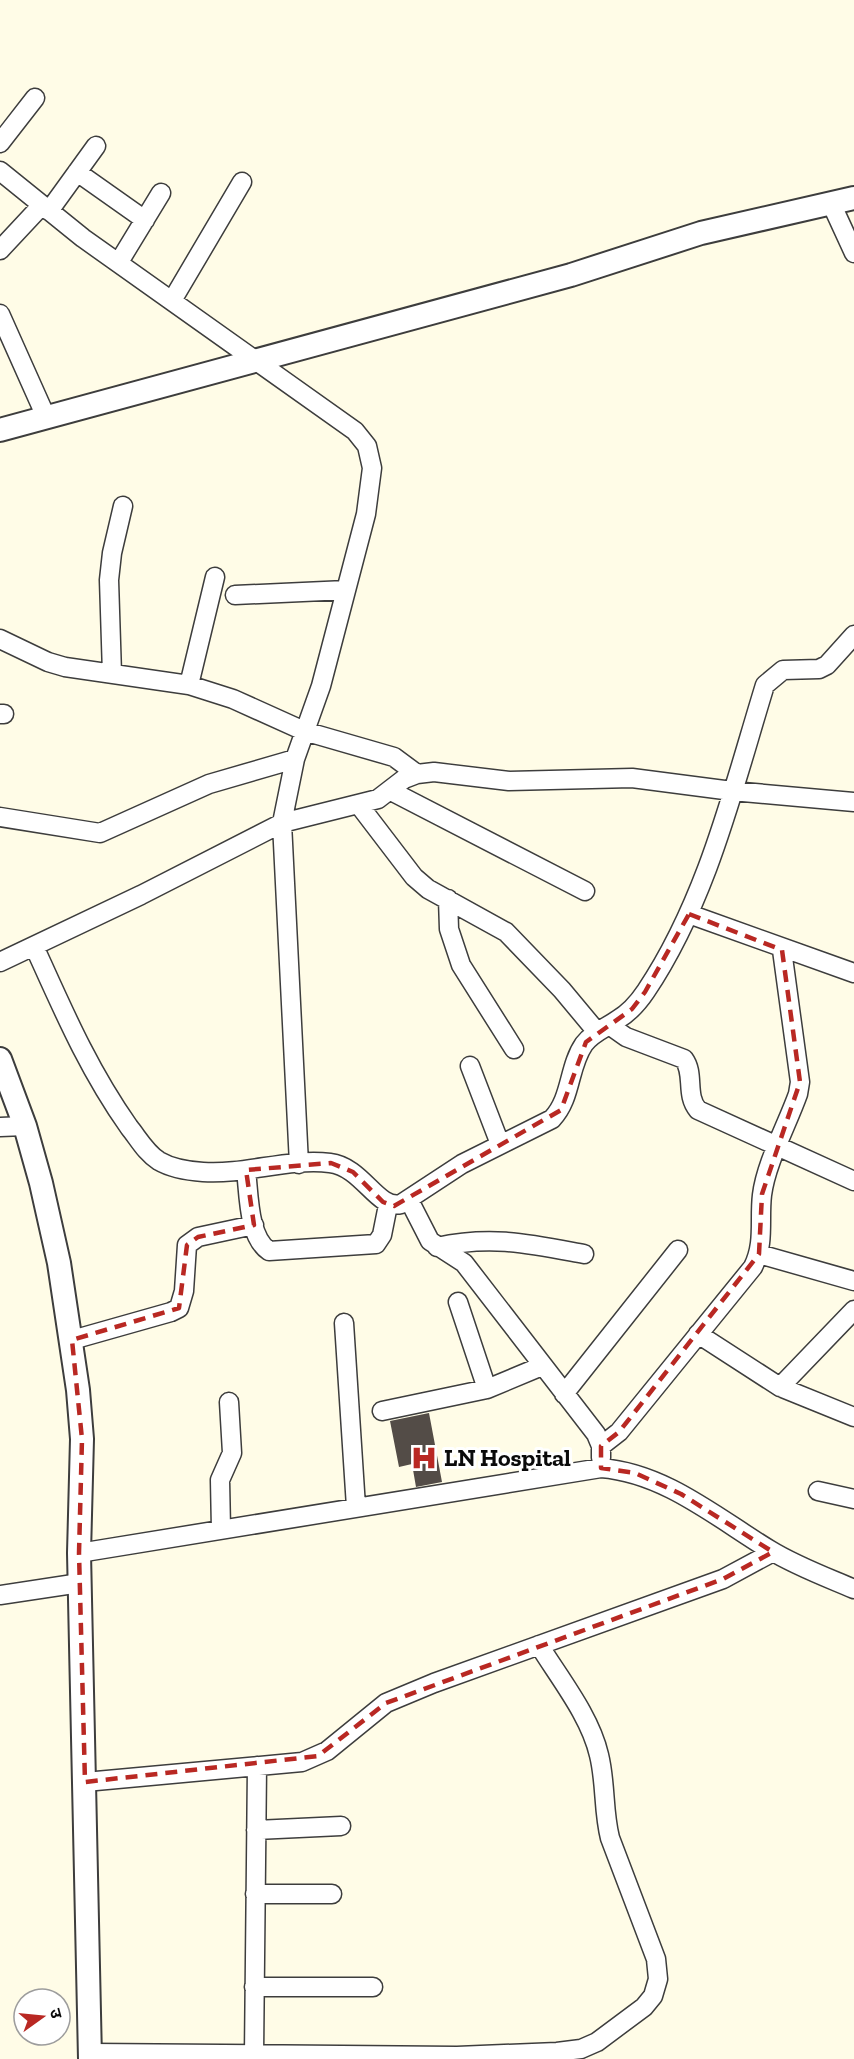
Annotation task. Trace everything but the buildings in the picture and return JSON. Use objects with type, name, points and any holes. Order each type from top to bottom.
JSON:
[{"type":"street","points":[[0,143],[35,98]]},
{"type":"street","points":[[0,250],[46,208],[96,146]]},
{"type":"street","points":[[0,171],[119,262],[259,360],[355,431],[367,446],[372,468],[366,514],[321,686],[295,759],[282,823],[299,1164]]},
{"type":"street","points":[[77,172],[145,220]]},
{"type":"street","points":[[172,299],[242,182]]},
{"type":"street","points":[[119,262],[161,193]]},
{"type":"street","points":[[0,430],[571,275],[701,233],[854,198]]},
{"type":"street","points":[[831,203],[854,253]]},
{"type":"street","points":[[0,314],[46,417]]},
{"type":"street","points":[[112,674],[109,580],[112,553],[123,506]]},
{"type":"street","points":[[189,685],[215,577]]},
{"type":"street","points":[[235,595],[346,590]]},
{"type":"street","points":[[34,946],[82,1053],[107,1096],[144,1148],[157,1160],[184,1169],[204,1172],[331,1163],[345,1168],[362,1179],[388,1205],[394,1206],[409,1200],[462,1164],[552,1119],[561,1110],[578,1055],[603,1028],[632,1009],[645,992],[689,914],[732,791],[765,685],[774,675],[783,670],[819,669],[827,665],[854,635]]},
{"type":"street","points":[[0,639],[48,662],[189,685],[233,699],[304,730],[388,755],[417,774]]},
{"type":"street","points":[[0,817],[100,833],[209,784],[295,759]]},
{"type":"street","points":[[0,962],[282,823],[359,805],[391,791],[404,779],[417,774],[434,772],[509,781],[632,778],[732,791],[854,802]]},
{"type":"street","points":[[391,791],[585,891]]},
{"type":"street","points":[[359,805],[414,877],[506,932],[562,990],[603,1028],[684,1059],[690,1069],[691,1098],[698,1110],[854,1181]]},
{"type":"street","points":[[448,899],[449,929],[461,965],[514,1049]]},
{"type":"street","points":[[689,914],[782,950],[854,973]]},
{"type":"street","points":[[601,1446],[620,1432],[753,1267],[759,1254],[762,1194],[798,1094],[800,1082],[782,950]]},
{"type":"street","points":[[0,1059],[25,1126],[41,1183],[72,1340],[82,1439],[79,1553],[90,2056],[457,2056],[557,2052],[580,2049],[597,2042],[644,2007],[653,1996],[658,1979],[656,1959],[610,1838],[599,1754],[592,1732],[539,1645]]},
{"type":"street","points":[[470,1066],[500,1144]]},
{"type":"street","points":[[0,1127],[25,1126]]},
{"type":"street","points":[[246,1170],[254,1225],[261,1242],[269,1251],[370,1246],[380,1240],[388,1205]]},
{"type":"street","points":[[409,1200],[430,1241],[464,1263],[596,1434],[601,1446],[601,1468]]},
{"type":"street","points":[[72,1340],[179,1308],[184,1291],[187,1245],[198,1237],[254,1225]]},
{"type":"street","points":[[437,1247],[466,1241],[504,1240],[584,1254]]},
{"type":"street","points":[[564,1394],[678,1250]]},
{"type":"street","points":[[759,1254],[854,1281]]},
{"type":"street","points":[[458,1302],[487,1389]]},
{"type":"street","points":[[780,1387],[851,1317]]},
{"type":"street","points":[[344,1323],[356,1507]]},
{"type":"street","points":[[698,1334],[780,1387],[854,1417]]},
{"type":"street","points":[[382,1411],[487,1389],[542,1366]]},
{"type":"street","points":[[220,1529],[220,1480],[232,1453],[229,1402]]},
{"type":"street","points":[[79,1553],[601,1468],[635,1473],[681,1494],[772,1552],[854,1589]]},
{"type":"street","points":[[818,1491],[854,1499]]},
{"type":"street","points":[[85,1782],[302,1761],[318,1756],[386,1703],[723,1578],[772,1552]]},
{"type":"street","points":[[0,1595],[80,1583]]},
{"type":"street","points":[[254,2055],[257,1766]]},
{"type":"street","points":[[256,1830],[341,1826]]},
{"type":"street","points":[[255,1894],[332,1894]]},
{"type":"street","points":[[254,1987],[373,1987]]},
{"type":"highlighted area","points":[[689,914],[782,950],[800,1082],[762,1194],[759,1254],[619,1432],[601,1446],[601,1468],[635,1473],[681,1494],[773,1552],[723,1579],[386,1703],[318,1756],[85,1782],[79,1553],[82,1439],[72,1340],[179,1308],[187,1245],[198,1237],[254,1225],[246,1170],[331,1163],[353,1172],[383,1202],[394,1206],[561,1110],[586,1042],[632,1009],[645,992]]},
{"type":"place","name":"LN Hospital","points":[[424,1458]]}]
